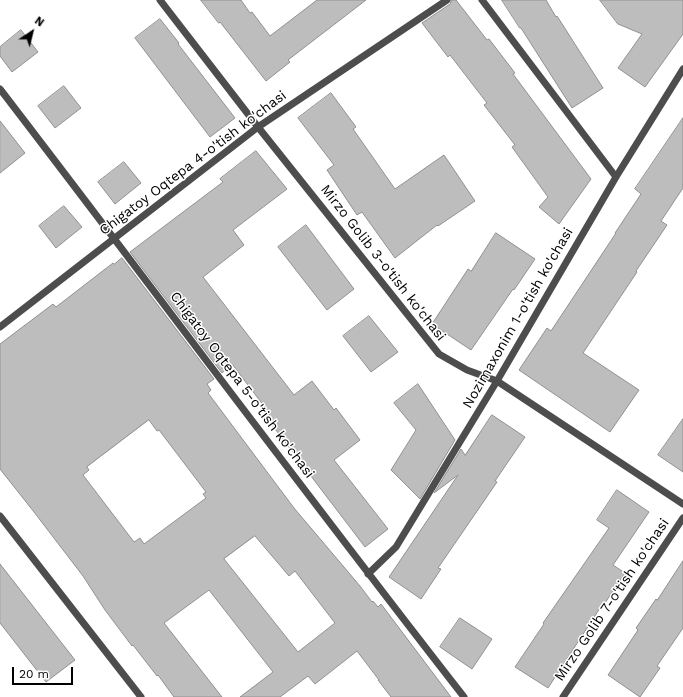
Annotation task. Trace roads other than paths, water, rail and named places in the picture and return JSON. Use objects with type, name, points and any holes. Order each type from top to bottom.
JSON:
[{"type":"street","name":"Mirzo Golib 3-o'tish ko'chasi","points":[[160,0],[258,127],[439,354],[467,370],[498,381],[683,504]]},
{"type":"street","name":"Chigatoy Oqtepa 4-o'tish ko'chasi","points":[[0,327],[258,127],[447,0]]},
{"type":"street","points":[[482,0],[616,177]]},
{"type":"street","name":"Nozimaxonim 1-o'tish ko'chasi","points":[[368,574],[396,548],[498,381],[616,177],[683,69]]},
{"type":"street","name":"Chigatoy Oqtepa 5-o'tish ko'chasi","points":[[0,89],[368,574],[464,697]]},
{"type":"street","points":[[0,516],[141,697]]},
{"type":"street","name":"Mirzo Golib 7-o'tish ko'chasi","points":[[563,697],[683,518]]}]
